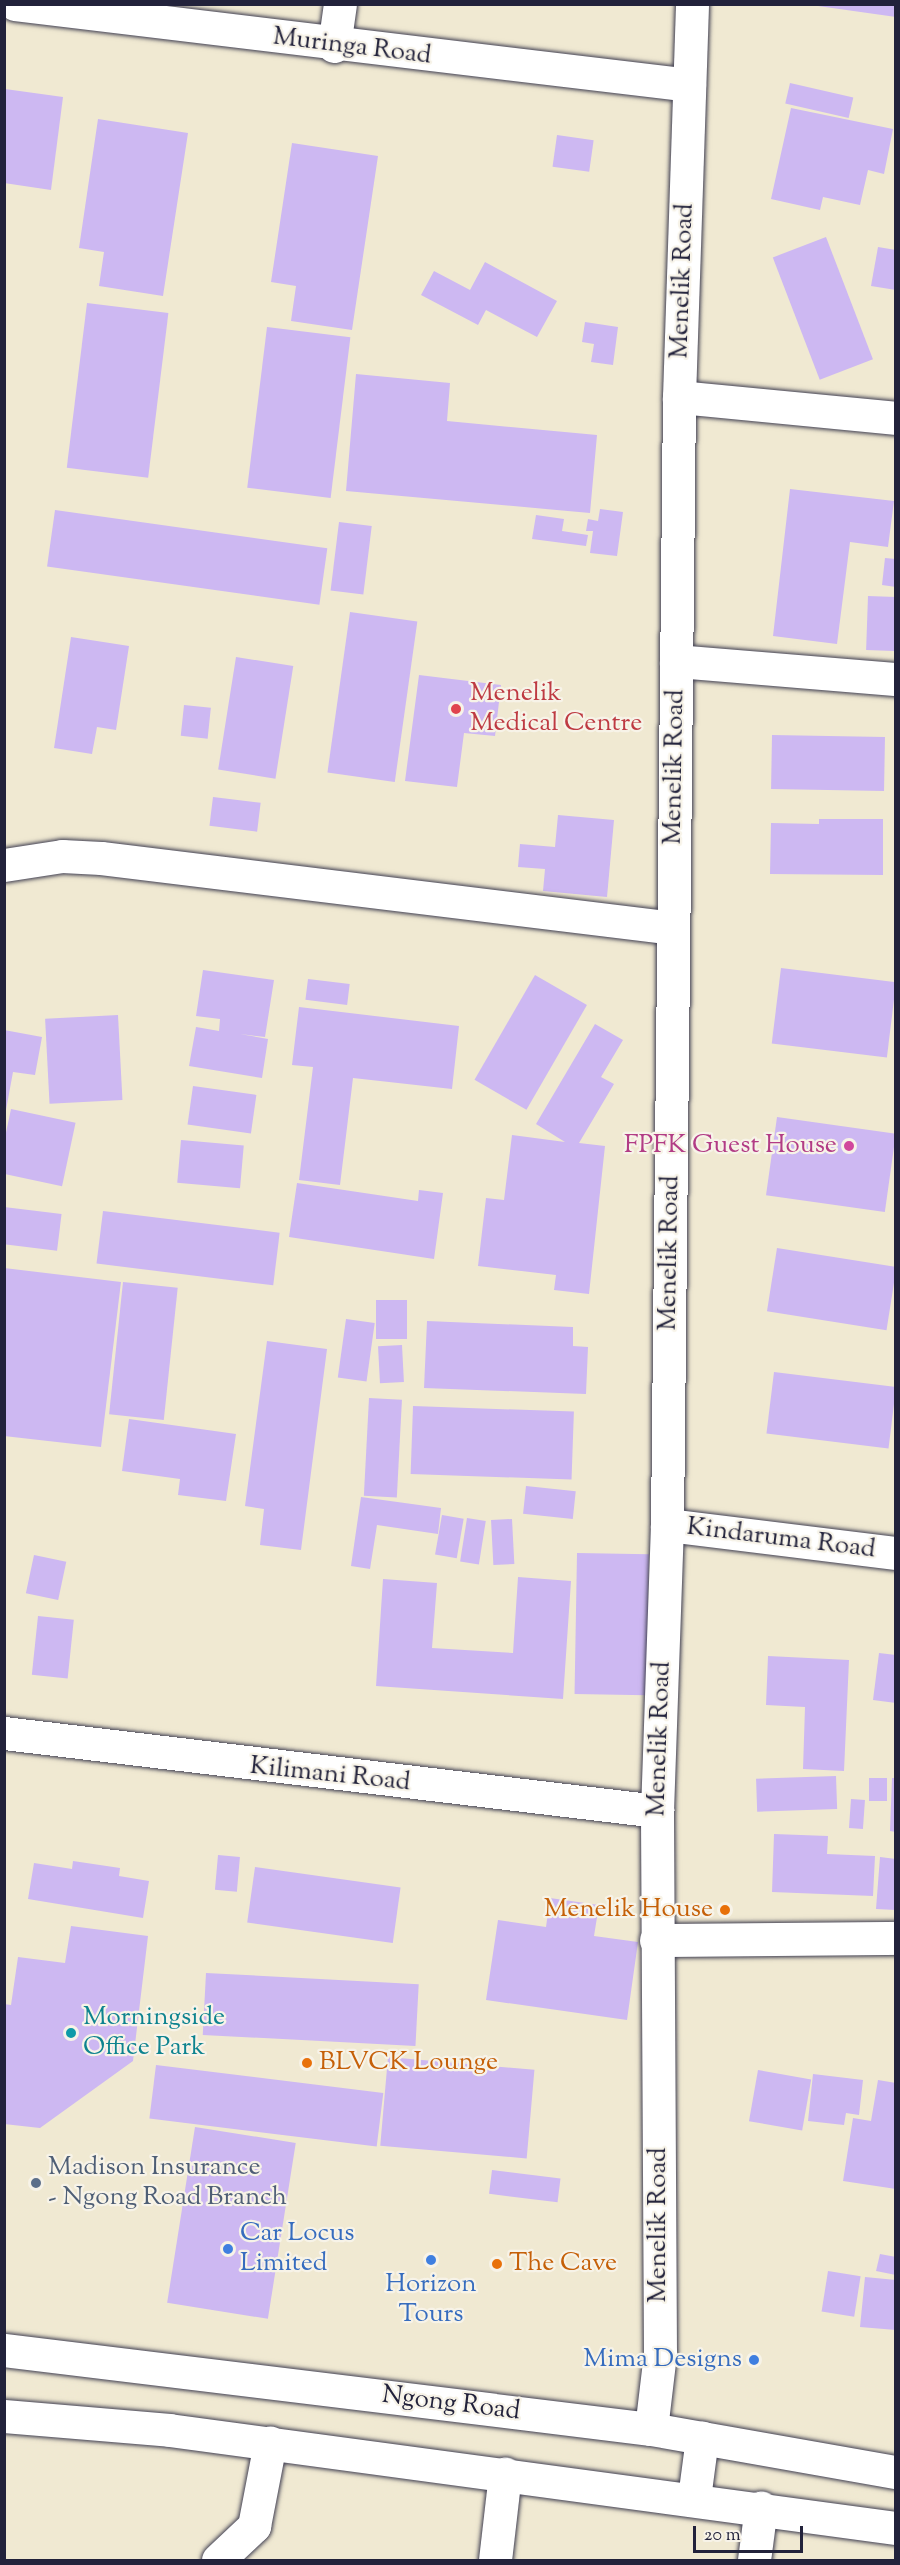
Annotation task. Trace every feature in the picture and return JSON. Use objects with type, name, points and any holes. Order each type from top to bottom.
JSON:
[{"type":"street","name":"Muringa Road","points":[[15,4],[147,13],[334,46],[689,86]]},
{"type":"street","points":[[334,46],[340,4]]},
{"type":"street","name":"Menelik Road","points":[[651,2429],[660,2353],[657,1810],[667,1525],[679,397],[692,4]]},
{"type":"street","points":[[679,397],[896,418]]},
{"type":"street","points":[[675,661],[896,679]]},
{"type":"street","points":[[4,865],[62,856],[101,858],[673,928]]},
{"type":"street","name":"Kindaruma Road","points":[[667,1525],[896,1553]]},
{"type":"street","name":"Kilimani Road","points":[[4,1733],[657,1810]]},
{"type":"street","points":[[656,1940],[896,1938]]},
{"type":"street","name":"Ngong Road","points":[[4,2350],[651,2429],[896,2472]]},
{"type":"street","points":[[4,2416],[270,2443],[761,2507],[896,2528]]},
{"type":"street","points":[[694,2498],[702,2438]]},
{"type":"street","points":[[218,2560],[254,2526],[270,2443]]},
{"type":"street","points":[[495,2560],[505,2474]]},
{"type":"street","points":[[754,2560],[761,2507]]},
{"type":"building","points":[[818,4],[896,4],[896,17],[818,6]]},
{"type":"building","points":[[790,83],[853,98],[849,118],[785,103]]},
{"type":"building","points":[[5,89],[63,97],[51,190],[4,183]]},
{"type":"building","points":[[791,108],[893,129],[884,174],[868,170],[860,205],[823,197],[820,210],[771,199]]},
{"type":"building","points":[[98,119],[188,133],[163,296],[99,286],[104,252],[79,248]]},
{"type":"building","points":[[557,135],[594,140],[589,172],[553,167]]},
{"type":"building","points":[[292,143],[378,156],[352,330],[291,321],[296,286],[271,282]]},
{"type":"building","points":[[826,237],[873,359],[820,380],[773,257]]},
{"type":"building","points":[[878,247],[896,250],[896,290],[871,286]]},
{"type":"building","points":[[485,262],[557,301],[537,337],[486,310],[478,325],[421,295],[434,271],[470,290]]},
{"type":"building","points":[[87,303],[168,313],[148,478],[67,468]]},
{"type":"building","points":[[585,322],[618,327],[613,365],[591,362],[594,344],[582,342]]},
{"type":"building","points":[[267,327],[350,337],[331,498],[247,488]]},
{"type":"building","points":[[356,374],[450,383],[447,421],[597,435],[590,513],[346,491]]},
{"type":"building","points":[[790,489],[894,501],[888,547],[850,542],[837,644],[773,636]]},
{"type":"building","points":[[600,509],[623,512],[617,556],[590,553],[593,531],[586,531],[588,519],[598,521]]},
{"type":"building","points":[[55,510],[327,548],[319,605],[47,566]]},
{"type":"building","points":[[536,515],[564,519],[562,531],[588,535],[586,546],[532,539]]},
{"type":"building","points":[[339,522],[372,526],[363,595],[331,590]]},
{"type":"building","points":[[885,558],[896,559],[896,587],[882,585]]},
{"type":"building","points":[[868,596],[896,597],[894,651],[866,650]]},
{"type":"building","points":[[350,612],[417,621],[395,782],[327,772]]},
{"type":"building","points":[[71,637],[129,646],[116,730],[97,727],[92,754],[54,748]]},
{"type":"building","points":[[236,657],[293,666],[275,779],[218,770]]},
{"type":"building","name":"Menelik Medical Centre","points":[[419,675],[501,685],[495,736],[464,733],[457,787],[405,781]]},
{"type":"building","points":[[184,705],[211,708],[208,739],[181,736]]},
{"type":"building","points":[[772,735],[885,737],[884,791],[771,789]]},
{"type":"building","points":[[213,797],[261,803],[257,832],[209,826]]},
{"type":"building","points":[[558,815],[614,820],[607,897],[543,891],[545,869],[518,867],[520,844],[555,847]]},
{"type":"building","points":[[819,819],[883,819],[883,875],[770,874],[771,823],[819,824]]},
{"type":"building","points":[[781,968],[896,982],[887,1058],[772,1043]]},
{"type":"building","points":[[203,970],[274,980],[265,1037],[240,1034],[268,1039],[262,1078],[189,1066],[196,1027],[219,1031],[220,1019],[196,1016]]},
{"type":"building","points":[[535,975],[587,1005],[526,1110],[475,1080]]},
{"type":"building","points":[[308,979],[350,984],[347,1005],[305,1000]]},
{"type":"building","points":[[299,1007],[459,1026],[452,1089],[353,1078],[340,1185],[299,1180],[313,1067],[292,1065]]},
{"type":"building","points":[[118,1015],[122,1100],[50,1104],[45,1019]]},
{"type":"building","points":[[595,1024],[623,1040],[601,1077],[614,1084],[579,1143],[605,1146],[589,1294],[554,1290],[556,1275],[478,1266],[486,1198],[504,1200],[512,1135],[565,1142],[536,1124]]},
{"type":"building","points":[[4,1030],[42,1037],[35,1075],[13,1072],[6,1110]]},
{"type":"building","points":[[193,1086],[256,1095],[251,1134],[188,1125]]},
{"type":"building","points":[[11,1109],[76,1123],[62,1186],[4,1174],[4,1142]]},
{"type":"building","points":[[777,1117],[896,1134],[885,1212],[766,1195]]},
{"type":"building","points":[[181,1140],[244,1145],[240,1188],[177,1183]]},
{"type":"building","points":[[297,1183],[418,1201],[419,1190],[443,1193],[434,1259],[289,1237]]},
{"type":"building","points":[[4,1207],[62,1214],[57,1251],[4,1244]]},
{"type":"building","points":[[103,1211],[280,1233],[273,1285],[97,1264]]},
{"type":"building","points":[[777,1248],[896,1267],[886,1330],[767,1311]]},
{"type":"building","points":[[4,1268],[121,1282],[101,1447],[4,1436]]},
{"type":"building","points":[[123,1282],[178,1288],[164,1420],[109,1414]]},
{"type":"building","points":[[376,1300],[407,1300],[407,1339],[376,1339]]},
{"type":"building","points":[[346,1319],[375,1323],[367,1381],[338,1377]]},
{"type":"building","points":[[427,1321],[573,1327],[573,1346],[588,1347],[586,1394],[424,1388]]},
{"type":"building","points":[[267,1341],[327,1349],[301,1550],[260,1545],[264,1509],[245,1506]]},
{"type":"building","points":[[402,1345],[404,1382],[380,1383],[378,1346]]},
{"type":"building","points":[[774,1372],[896,1387],[889,1449],[766,1434]]},
{"type":"building","points":[[369,1398],[402,1400],[397,1498],[364,1496]]},
{"type":"building","points":[[413,1406],[574,1412],[572,1480],[411,1474]]},
{"type":"building","points":[[129,1419],[236,1434],[226,1501],[178,1495],[180,1479],[122,1471]]},
{"type":"building","points":[[526,1486],[576,1491],[573,1519],[523,1514]]},
{"type":"building","points":[[361,1497],[441,1508],[438,1534],[377,1525],[370,1569],[351,1566]]},
{"type":"building","points":[[442,1515],[464,1519],[457,1558],[435,1554]]},
{"type":"building","points":[[467,1518],[486,1521],[479,1564],[460,1561]]},
{"type":"building","points":[[512,1519],[514,1564],[493,1565],[491,1520]]},
{"type":"building","points":[[577,1553],[649,1554],[647,1695],[575,1694]]},
{"type":"building","points":[[34,1555],[66,1562],[58,1600],[26,1593]]},
{"type":"building","points":[[518,1577],[571,1581],[563,1699],[376,1686],[383,1579],[437,1583],[432,1648],[513,1653]]},
{"type":"building","points":[[38,1616],[74,1620],[68,1678],[32,1675]]},
{"type":"building","points":[[879,1653],[896,1655],[896,1703],[873,1700]]},
{"type":"building","points":[[768,1656],[849,1660],[844,1771],[803,1769],[805,1707],[766,1705]]},
{"type":"building","points":[[836,1776],[837,1809],[757,1812],[756,1779]]},
{"type":"building","points":[[869,1778],[887,1778],[887,1801],[869,1801]]},
{"type":"building","points":[[892,1778],[896,1778],[896,1832],[890,1831]]},
{"type":"building","points":[[851,1799],[865,1800],[863,1829],[849,1828]]},
{"type":"building","points":[[774,1834],[828,1836],[827,1854],[875,1856],[873,1896],[772,1892]]},
{"type":"building","points":[[218,1855],[240,1857],[237,1892],[215,1890]]},
{"type":"building","points":[[880,1857],[896,1859],[896,1910],[876,1909]]},
{"type":"building","points":[[73,1861],[120,1868],[119,1876],[149,1881],[143,1918],[28,1899],[34,1863],[72,1869]]},
{"type":"building","points":[[255,1867],[401,1887],[393,1943],[247,1922]]},
{"type":"building","points":[[550,1898],[599,1905],[594,1936],[638,1942],[627,2020],[486,2000],[498,1920],[546,1927]]},
{"type":"building","name":"Morningside Office Park","points":[[71,1926],[148,1936],[133,2061],[40,2128],[4,2124],[4,2004],[11,2005],[18,1957],[65,1963]]},
{"type":"building","points":[[206,1973],[419,1984],[415,2046],[203,2035]]},
{"type":"building","points":[[388,2057],[534,2070],[527,2158],[380,2146]]},
{"type":"building","points":[[156,2065],[383,2093],[377,2147],[149,2119]]},
{"type":"building","points":[[758,2070],[811,2079],[802,2131],[749,2121]]},
{"type":"building","points":[[813,2074],[863,2080],[859,2115],[846,2113],[844,2125],[808,2121]]},
{"type":"building","points":[[878,2080],[896,2083],[896,2189],[843,2181],[853,2118],[871,2121]]},
{"type":"building","name":"Car Locus Limited","points":[[195,2127],[296,2143],[268,2319],[167,2303]]},
{"type":"building","points":[[492,2170],[560,2178],[558,2202],[489,2194]]},
{"type":"building","points":[[880,2254],[896,2257],[896,2275],[876,2271]]},
{"type":"building","points":[[828,2271],[861,2276],[854,2317],[822,2311]]},
{"type":"building","points":[[865,2277],[896,2280],[896,2330],[860,2327]]},
{"type":"place","name":"Menelik Medical Centre","points":[[456,709]]},
{"type":"place","name":"FPFK Guest House","points":[[849,1146]]},
{"type":"place","name":"Menelik House","points":[[725,1910]]},
{"type":"place","name":"Morningside Office Park","points":[[71,2033]]},
{"type":"place","name":"BLVCK Lounge","points":[[307,2063]]},
{"type":"place","name":"Madison Insurance - Ngong Road Branch","points":[[36,2183]]},
{"type":"place","name":"Car Locus Limited","points":[[228,2249]]},
{"type":"place","name":"Horizon Tours","points":[[431,2260]]},
{"type":"place","name":"The Cave","points":[[497,2264]]},
{"type":"place","name":"Mima Designs","points":[[754,2360]]}]
